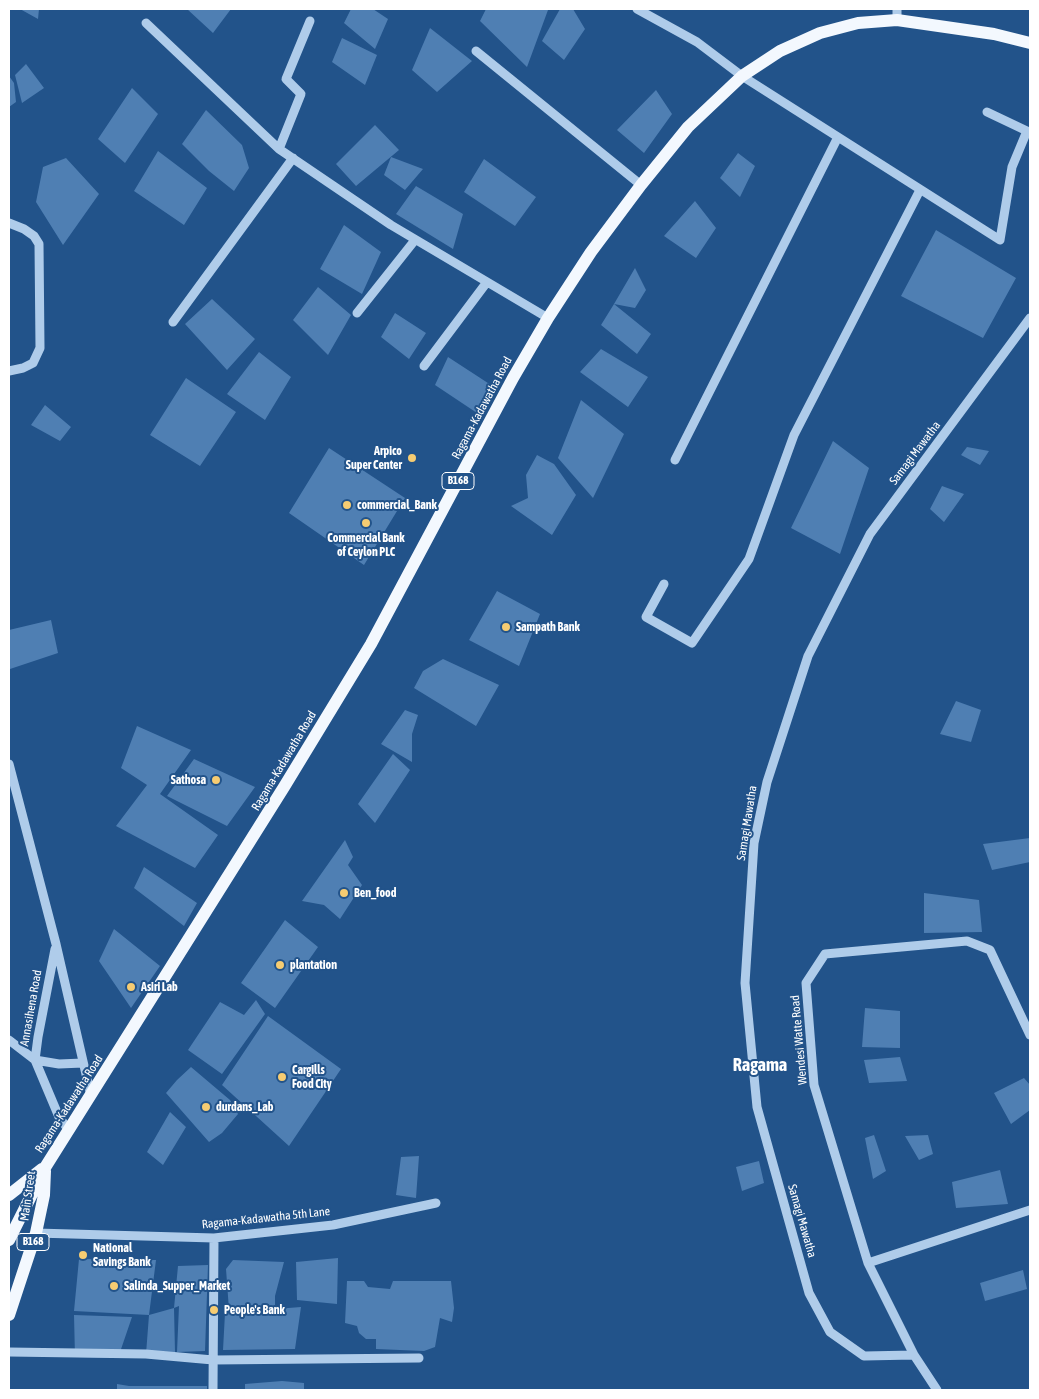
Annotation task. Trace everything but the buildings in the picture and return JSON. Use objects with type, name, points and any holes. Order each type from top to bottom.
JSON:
[{"type":"main road","name":"Ragama-Kadawatha Road","points":[[46,1166],[284,787],[371,644],[513,378],[548,318],[591,252],[641,185],[688,128],[742,76],[780,51],[820,33],[858,23],[897,14],[1030,43]]},
{"type":"main road","name":"B168","points":[[9,1196],[46,1166]]},
{"type":"main road","name":"B168","points":[[9,1240],[46,1166]]},
{"type":"main road","name":"Main Street","points":[[9,1315],[36,1233],[44,1195],[46,1166]]},
{"type":"street","points":[[637,9],[697,42],[742,76],[1000,240],[1012,167],[1026,131],[987,112]]},
{"type":"street","points":[[279,149],[301,94],[286,79],[310,21]]},
{"type":"street","points":[[146,22],[279,149],[391,225],[548,318]]},
{"type":"street","points":[[476,51],[641,185]]},
{"type":"street","points":[[675,460],[838,137]]},
{"type":"street","points":[[173,322],[292,158]]},
{"type":"street","points":[[664,584],[646,617],[692,643],[749,559],[794,435],[920,190]]},
{"type":"street","points":[[9,223],[24,229],[34,236],[39,244],[40,348],[33,362],[24,368],[9,371]]},
{"type":"street","points":[[357,313],[415,240]]},
{"type":"street","points":[[424,366],[487,282]]},
{"type":"street","name":"Samagi Mawatha","points":[[914,1355],[864,1356],[830,1332],[809,1293],[758,1108],[745,983],[754,843],[767,782],[808,656],[870,534],[1030,318]]},
{"type":"street","name":"Annasihena Road","points":[[9,764],[56,944],[91,1096]]},
{"type":"street","name":"Wendesi Watte Road","points":[[937,1390],[914,1355],[868,1264],[814,1085],[806,983],[825,954],[967,941],[990,950],[1030,1035]]},
{"type":"street","name":"Annasihena Road","points":[[56,944],[35,1060],[59,1117],[68,1129]]},
{"type":"street","points":[[9,1040],[35,1060],[58,1064],[83,1064]]},
{"type":"street","name":"Ragama-Kadawatha 5th Lane","points":[[36,1233],[214,1238],[333,1225],[436,1203]]},
{"type":"street","points":[[868,1264],[1030,1210]]},
{"type":"street","points":[[213,1390],[214,1238]]},
{"type":"street","points":[[9,1352],[146,1354],[213,1360],[419,1358]]},
{"type":"place","name":"Arpico Super Center","points":[[412,458]]},
{"type":"place","name":"commercial_Bank","points":[[347,505]]},
{"type":"place","name":"Commercial Bank of Ceylon PLC","points":[[366,523]]},
{"type":"place","name":"Sampath Bank","points":[[506,627]]},
{"type":"place","name":"Sathosa","points":[[216,780]]},
{"type":"place","name":"Ben_food","points":[[344,893]]},
{"type":"place","name":"plantation","points":[[280,965]]},
{"type":"place","name":"Asiri Lab","points":[[131,987]]},
{"type":"place","name":"Cargills Food City","points":[[282,1077]]},
{"type":"place","name":"durdans_Lab","points":[[206,1107]]},
{"type":"place","name":"National Savings Bank","points":[[83,1255]]},
{"type":"place","name":"Salinda_Supper_Market","points":[[114,1286]]},
{"type":"place","name":"People's Bank","points":[[214,1310]]},
{"type":"district","name":"Ragama","points":[[760,1065]]}]
